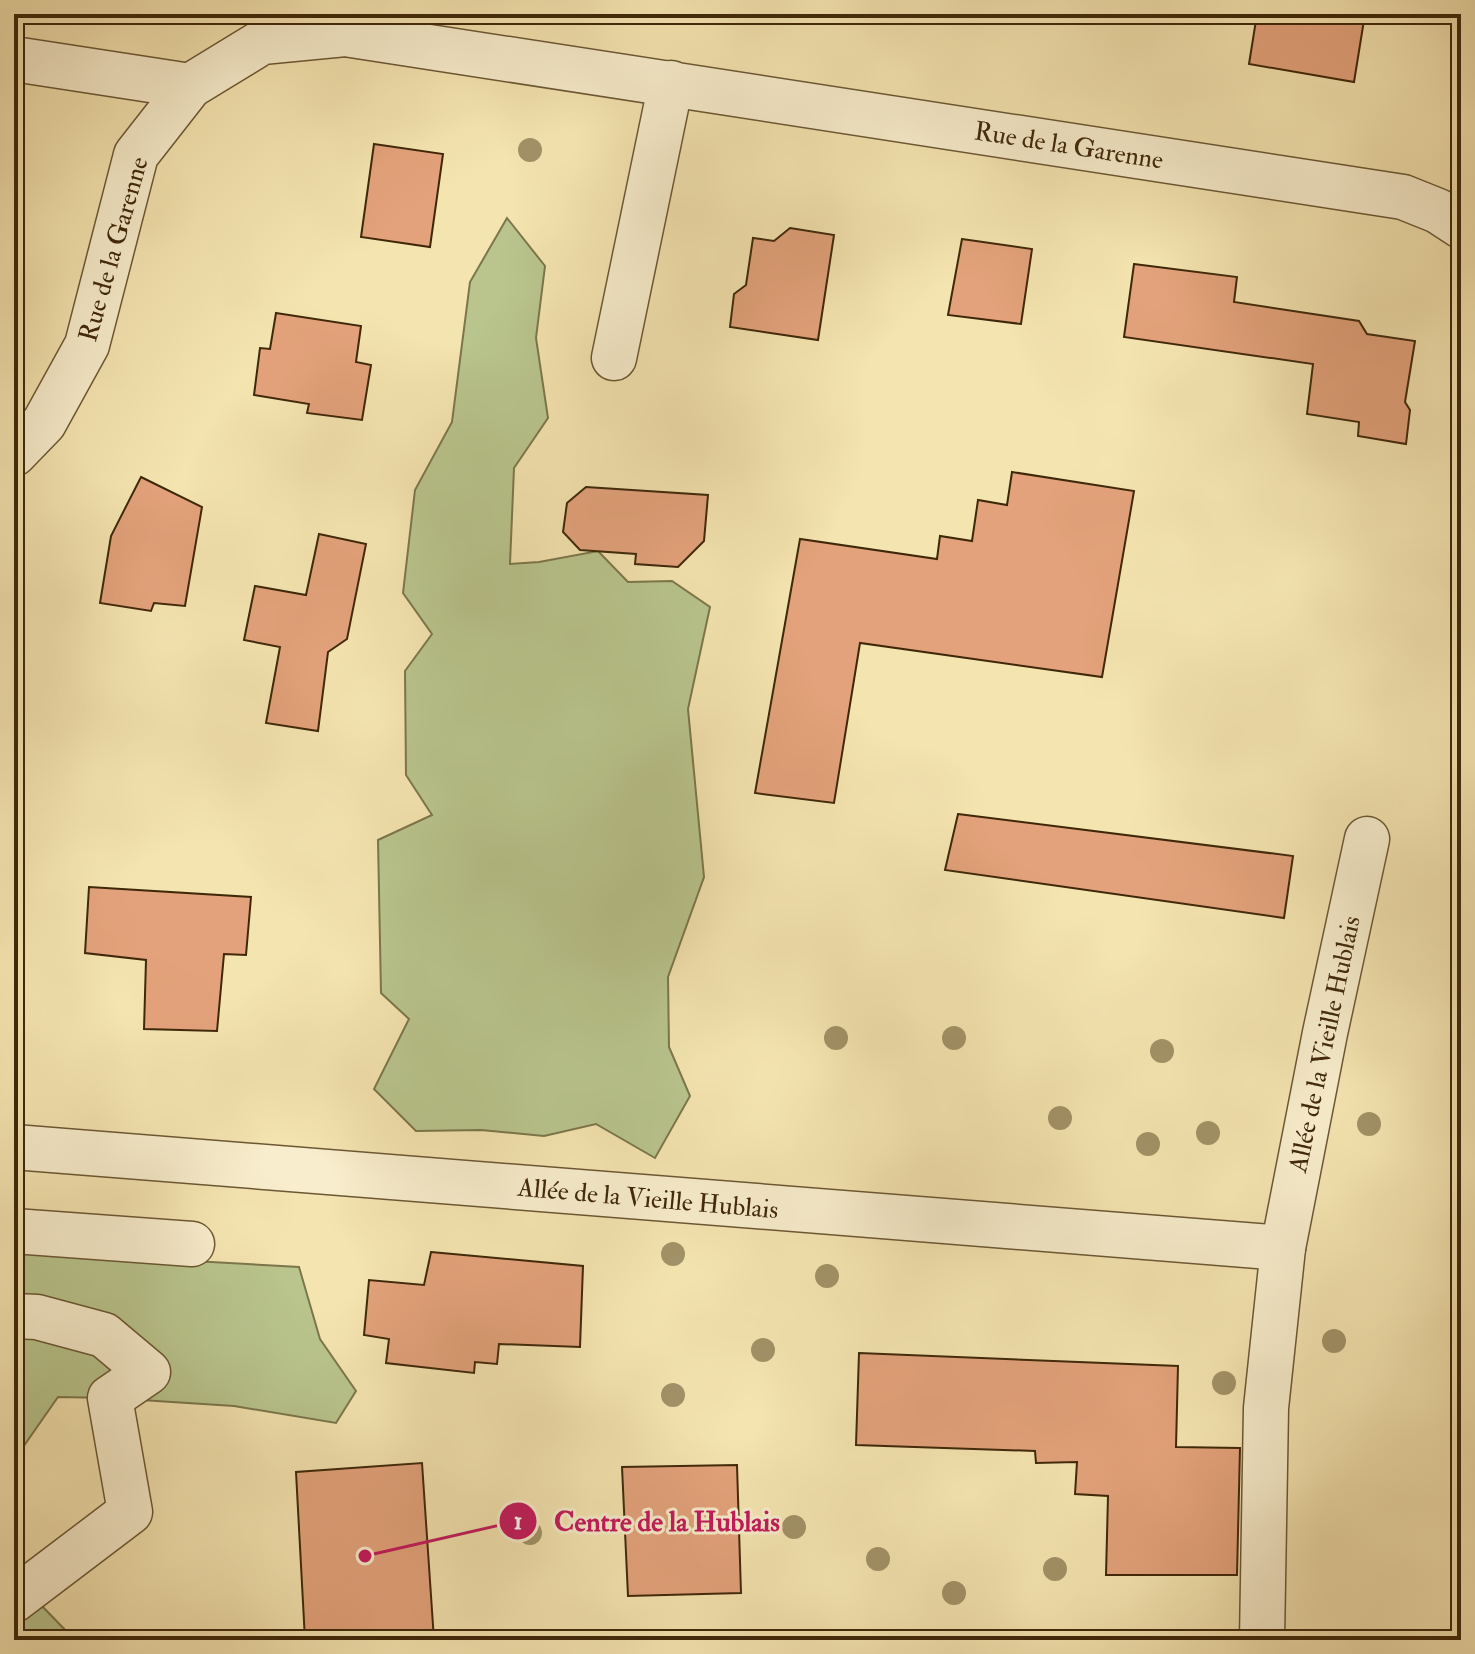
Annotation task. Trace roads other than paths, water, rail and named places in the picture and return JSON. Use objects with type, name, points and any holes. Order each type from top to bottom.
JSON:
[{"type":"street","name":"Rue de la Garenne","points":[[14,454],[44,423],[87,345],[136,155],[190,86],[262,42],[345,34],[671,83],[1403,197],[1438,211],[1461,226]]},
{"type":"street","points":[[14,59],[190,86]]},
{"type":"street","points":[[614,358],[671,83]]},
{"type":"street","name":"Allée de la Vieille Hublais","points":[[1262,1640],[1266,1408],[1283,1248],[1367,839]]},
{"type":"street","name":"Allée de la Vieille Hublais","points":[[14,1147],[1283,1248]]},
{"type":"street","points":[[14,1231],[192,1244]]},
{"type":"street","points":[[14,1316],[37,1317],[104,1335],[148,1372],[110,1398],[130,1512],[14,1600]]},
{"type":"place","name":"Centre de la Hublais","points":[[365,1556]]}]
